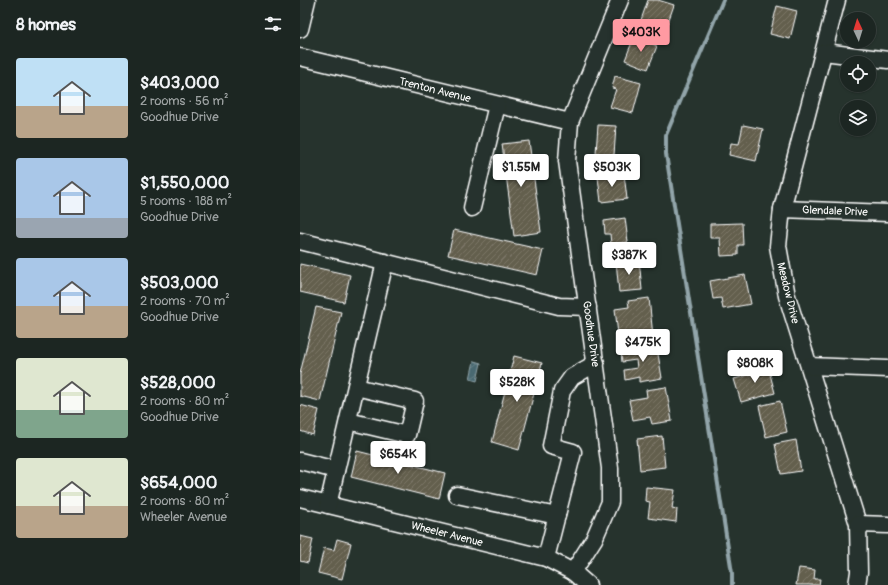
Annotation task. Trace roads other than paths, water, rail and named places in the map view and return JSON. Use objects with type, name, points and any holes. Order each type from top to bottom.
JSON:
[{"type":"street","points":[[300,29],[307,0]]},
{"type":"street","name":"Goodhue Drive","points":[[573,572],[594,539],[610,502],[610,468],[567,161],[570,122],[620,0]]},
{"type":"street","name":"Meadow Drive","points":[[837,0],[782,209],[778,246],[780,266],[787,296],[858,524],[859,572],[857,585]]},
{"type":"street","points":[[824,52],[888,60]]},
{"type":"street","name":"Trenton Avenue","points":[[300,57],[570,122]]},
{"type":"street","points":[[472,208],[497,105]]},
{"type":"street","name":"Glendale Drive","points":[[782,209],[888,212]]},
{"type":"street","points":[[300,241],[559,306],[588,307]]},
{"type":"street","points":[[328,505],[385,262]]},
{"type":"street","points":[[546,558],[573,452],[550,446],[562,391],[572,377],[596,364]]},
{"type":"street","points":[[809,366],[888,369]]},
{"type":"street","points":[[348,421],[407,435],[415,401],[356,388]]},
{"type":"street","points":[[300,461],[336,470]]},
{"type":"street","points":[[457,495],[556,516]]},
{"type":"street","name":"Wheeler Avenue","points":[[300,498],[546,558],[573,572],[588,585]]},
{"type":"street","points":[[858,524],[888,525]]},
{"type":"water","points":[[474,361],[481,363],[477,381],[470,379]]},
{"type":"waterway","points":[[723,0],[666,135],[666,154],[732,573],[732,585]]}]
